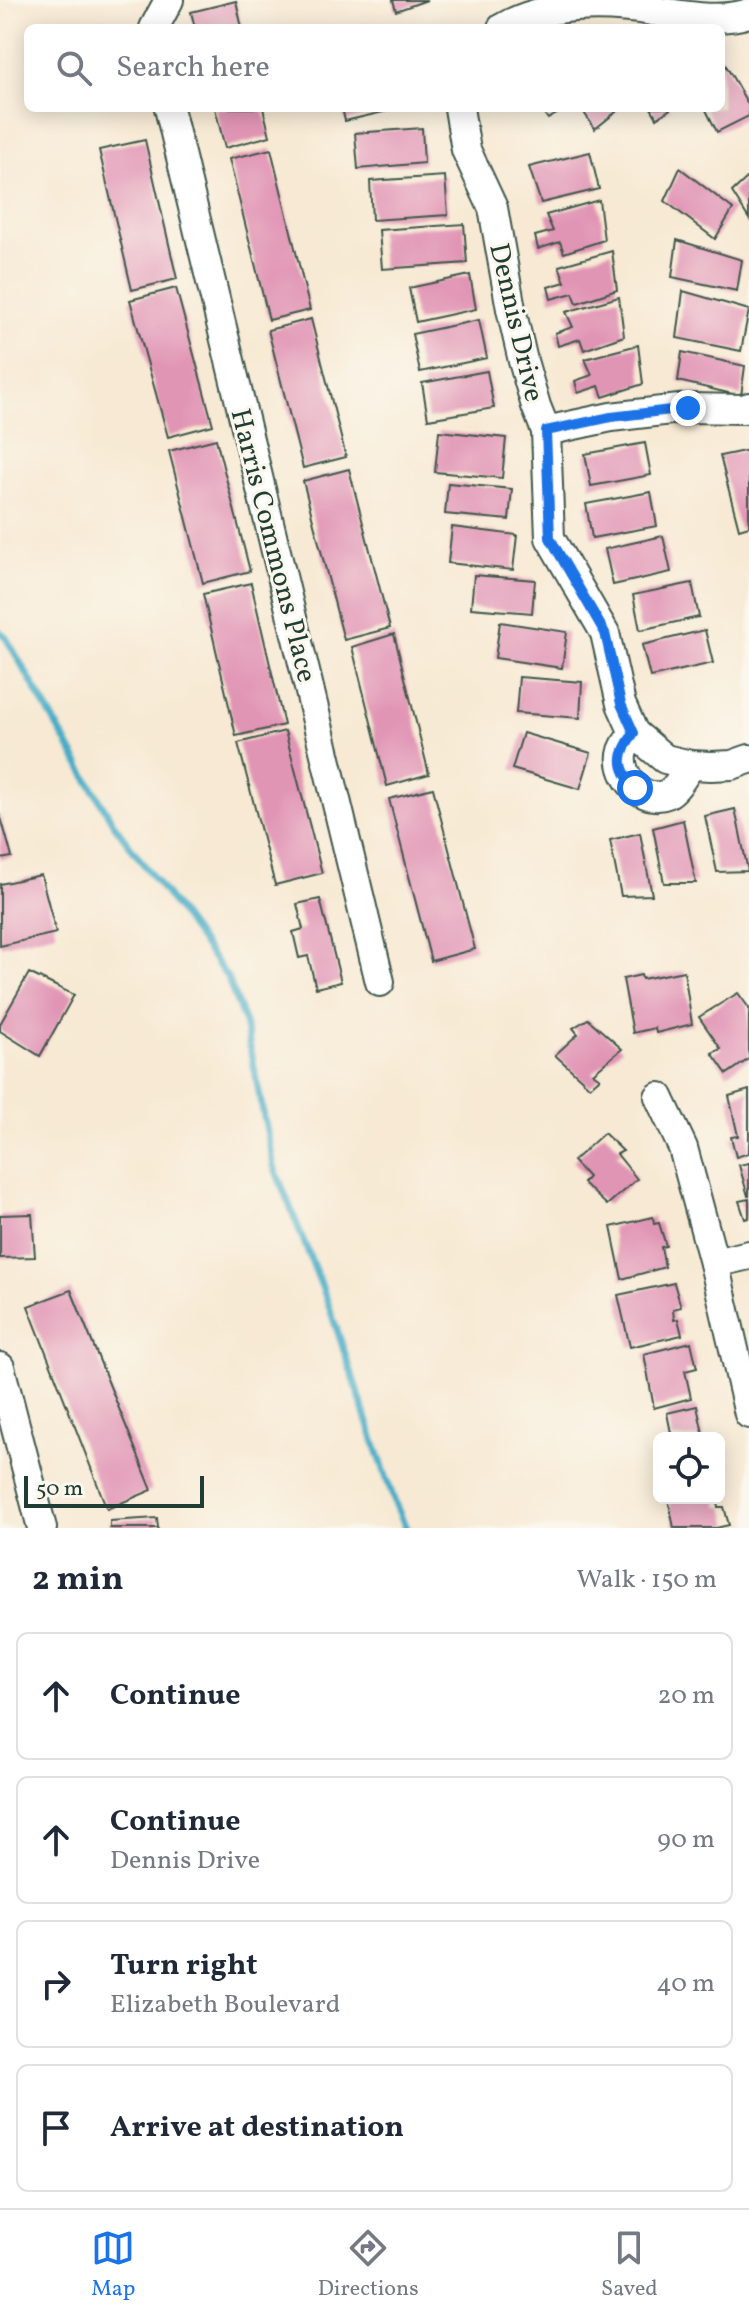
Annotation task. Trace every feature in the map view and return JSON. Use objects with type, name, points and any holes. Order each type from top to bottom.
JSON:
[{"type":"street","points":[[156,24],[169,0]]},
{"type":"street","points":[[508,24],[558,9],[603,5],[711,18],[749,13]]},
{"type":"street","name":"Harris Commons Place","points":[[170,112],[380,982]]},
{"type":"street","name":"Dennis Drive","points":[[460,112],[466,150],[493,208],[523,361],[546,431],[550,538],[605,633],[621,704],[634,733],[665,759],[691,765],[732,765],[749,759]]},
{"type":"street","points":[[546,431],[611,417],[688,408],[749,407]]},
{"type":"street","points":[[634,733],[622,753],[622,767],[635,788],[659,796],[666,794],[691,765]]},
{"type":"street","points":[[659,1097],[683,1148],[749,1414]]},
{"type":"street","points":[[714,1263],[749,1255]]},
{"type":"street","points":[[0,1367],[42,1528]]},
{"type":"building","points":[[393,0],[427,0],[396,11]]},
{"type":"building","points":[[236,1],[241,24],[194,24],[191,12]]},
{"type":"building","points":[[725,64],[749,106],[749,116],[717,132],[707,112],[725,112]]},
{"type":"building","points":[[216,112],[264,112],[270,136],[225,148]]},
{"type":"building","points":[[343,112],[383,112],[345,121]]},
{"type":"building","points":[[543,112],[560,112],[548,119]]},
{"type":"building","points":[[584,112],[616,112],[595,129]]},
{"type":"building","points":[[422,128],[424,163],[358,169],[355,133]]},
{"type":"building","points":[[145,140],[177,279],[132,290],[99,150]]},
{"type":"building","points":[[271,149],[310,310],[269,320],[229,159]]},
{"type":"building","points":[[590,152],[599,189],[541,203],[529,167]]},
{"type":"building","points":[[680,168],[733,209],[715,239],[665,201]]},
{"type":"building","points":[[445,176],[448,215],[372,220],[370,181]]},
{"type":"building","points":[[749,176],[749,219],[732,192]]},
{"type":"building","points":[[599,200],[604,240],[564,253],[560,242],[538,249],[535,236],[553,231],[546,215]]},
{"type":"building","points":[[464,224],[467,263],[382,269],[379,230]]},
{"type":"building","points":[[677,240],[742,260],[737,291],[672,277]]},
{"type":"building","points":[[612,251],[617,290],[577,303],[573,293],[551,299],[548,287],[565,282],[559,266]]},
{"type":"building","points":[[470,275],[476,309],[416,322],[409,288]]},
{"type":"building","points":[[176,288],[213,425],[168,437],[130,300]]},
{"type":"building","points":[[683,291],[749,310],[741,351],[677,338]]},
{"type":"building","points":[[619,297],[624,336],[584,350],[580,339],[558,346],[555,333],[573,327],[566,312]]},
{"type":"building","points":[[311,319],[346,457],[303,468],[268,330]]},
{"type":"building","points":[[479,320],[487,358],[420,372],[412,334]]},
{"type":"building","points":[[638,345],[643,384],[603,397],[599,386],[578,393],[575,381],[592,375],[585,359]]},
{"type":"building","points":[[682,352],[745,366],[741,396],[678,381]]},
{"type":"building","points":[[487,371],[494,408],[428,419],[422,383]]},
{"type":"building","points":[[439,431],[506,438],[502,478],[435,472]]},
{"type":"building","points":[[216,439],[250,571],[203,583],[169,451]]},
{"type":"building","points":[[645,443],[651,475],[591,486],[585,454]]},
{"type":"building","points":[[749,450],[749,526],[739,529],[720,456]]},
{"type":"building","points":[[349,469],[390,628],[344,640],[303,481]]},
{"type":"building","points":[[448,483],[512,489],[509,520],[445,514]]},
{"type":"building","points":[[651,492],[657,526],[592,538],[586,504]]},
{"type":"building","points":[[452,527],[517,535],[513,570],[448,563]]},
{"type":"building","points":[[663,536],[671,572],[613,585],[605,549]]},
{"type":"building","points":[[474,575],[535,580],[532,613],[471,608]]},
{"type":"building","points":[[251,583],[284,725],[236,736],[203,594]]},
{"type":"building","points":[[692,583],[699,617],[640,630],[633,595]]},
{"type":"building","points":[[500,622],[567,632],[562,668],[495,658]]},
{"type":"building","points":[[705,630],[713,663],[650,677],[642,645]]},
{"type":"building","points":[[394,634],[429,774],[387,786],[352,647]]},
{"type":"building","points":[[519,677],[582,682],[580,718],[516,713]]},
{"type":"building","points":[[285,731],[322,873],[275,885],[238,743]]},
{"type":"building","points":[[523,733],[591,753],[580,789],[512,769]]},
{"type":"building","points":[[433,788],[475,949],[431,961],[389,799]]},
{"type":"building","points":[[735,809],[748,871],[717,872],[705,816]]},
{"type":"building","points":[[0,814],[12,857],[0,859]]},
{"type":"building","points":[[683,820],[696,883],[664,883],[653,828]]},
{"type":"building","points":[[640,833],[652,895],[621,896],[610,840]]},
{"type":"building","points":[[41,875],[56,933],[0,946],[0,884]]},
{"type":"building","points":[[320,899],[341,982],[316,988],[308,956],[299,958],[293,932],[303,929],[297,904]]},
{"type":"building","points":[[684,971],[692,1024],[656,1033],[655,1028],[633,1033],[623,979],[641,975],[642,979]]},
{"type":"building","points":[[29,973],[74,995],[40,1056],[0,1031],[0,1024]]},
{"type":"building","points":[[738,993],[749,1008],[749,1059],[727,1074],[712,1053],[721,1049],[699,1017]]},
{"type":"building","points":[[588,1019],[622,1049],[593,1073],[600,1078],[590,1087],[555,1055],[578,1034],[573,1028]]},
{"type":"building","points":[[749,1090],[749,1153],[736,1157],[731,1137],[738,1136],[729,1096]]},
{"type":"building","points":[[604,1133],[623,1151],[617,1154],[637,1179],[607,1205],[583,1183],[588,1177],[573,1161]]},
{"type":"building","points":[[749,1163],[749,1196],[748,1196],[739,1165]]},
{"type":"building","points":[[749,1199],[749,1218],[745,1219],[739,1201]]},
{"type":"building","points":[[32,1214],[35,1257],[0,1258],[0,1215]]},
{"type":"building","points":[[653,1217],[654,1224],[659,1223],[666,1246],[661,1247],[665,1267],[622,1279],[611,1227]]},
{"type":"building","points":[[674,1283],[681,1307],[673,1309],[674,1320],[678,1319],[682,1335],[630,1347],[618,1295]]},
{"type":"building","points":[[71,1290],[152,1490],[107,1509],[28,1306]]},
{"type":"building","points":[[691,1342],[697,1368],[685,1371],[691,1398],[654,1408],[644,1354]]},
{"type":"building","points":[[697,1406],[703,1432],[671,1432],[667,1413]]},
{"type":"building","points":[[669,1504],[717,1504],[718,1507],[724,1507],[729,1525],[716,1528],[674,1528]]},
{"type":"building","points":[[157,1518],[158,1528],[110,1528],[110,1521]]},
{"type":"waterway","points":[[0,632],[113,823],[227,977],[245,1023],[274,1166],[327,1300],[406,1528]]},
{"type":"route","points":[[635,788],[622,767],[622,753],[634,733],[621,704],[605,633],[550,538],[546,431],[611,417],[688,408]]}]
